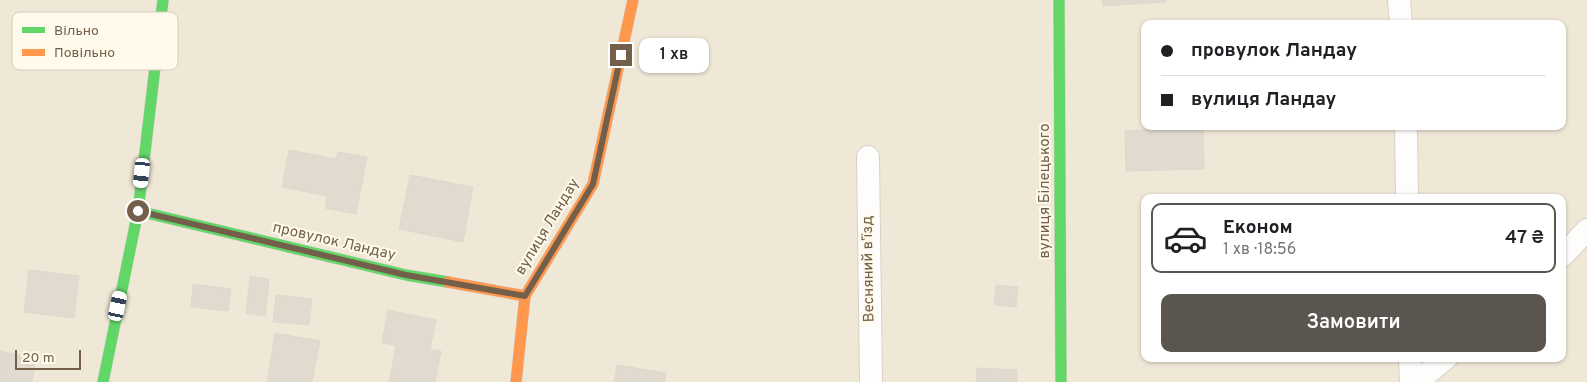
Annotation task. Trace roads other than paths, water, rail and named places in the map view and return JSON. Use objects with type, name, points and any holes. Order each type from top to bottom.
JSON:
[{"type":"street","name":"вулиця Ландау","points":[[516,382],[525,296],[593,184],[633,0]]},
{"type":"street","name":"вулиця Білецького","points":[[1059,0],[1061,382]]},
{"type":"street","points":[[1400,0],[1401,20]]},
{"type":"street","points":[[102,382],[138,211],[154,70]]},
{"type":"street","points":[[1406,130],[1408,194]]},
{"type":"street","name":"Весняний вʼїзд","points":[[868,157],[871,382]]},
{"type":"street","name":"провулок Ландау","points":[[138,211],[406,275],[525,296]]},
{"type":"street","points":[[1566,252],[1587,230]]},
{"type":"street","points":[[1410,362],[1411,382]]},
{"type":"street","points":[[1417,382],[1441,362]]}]
